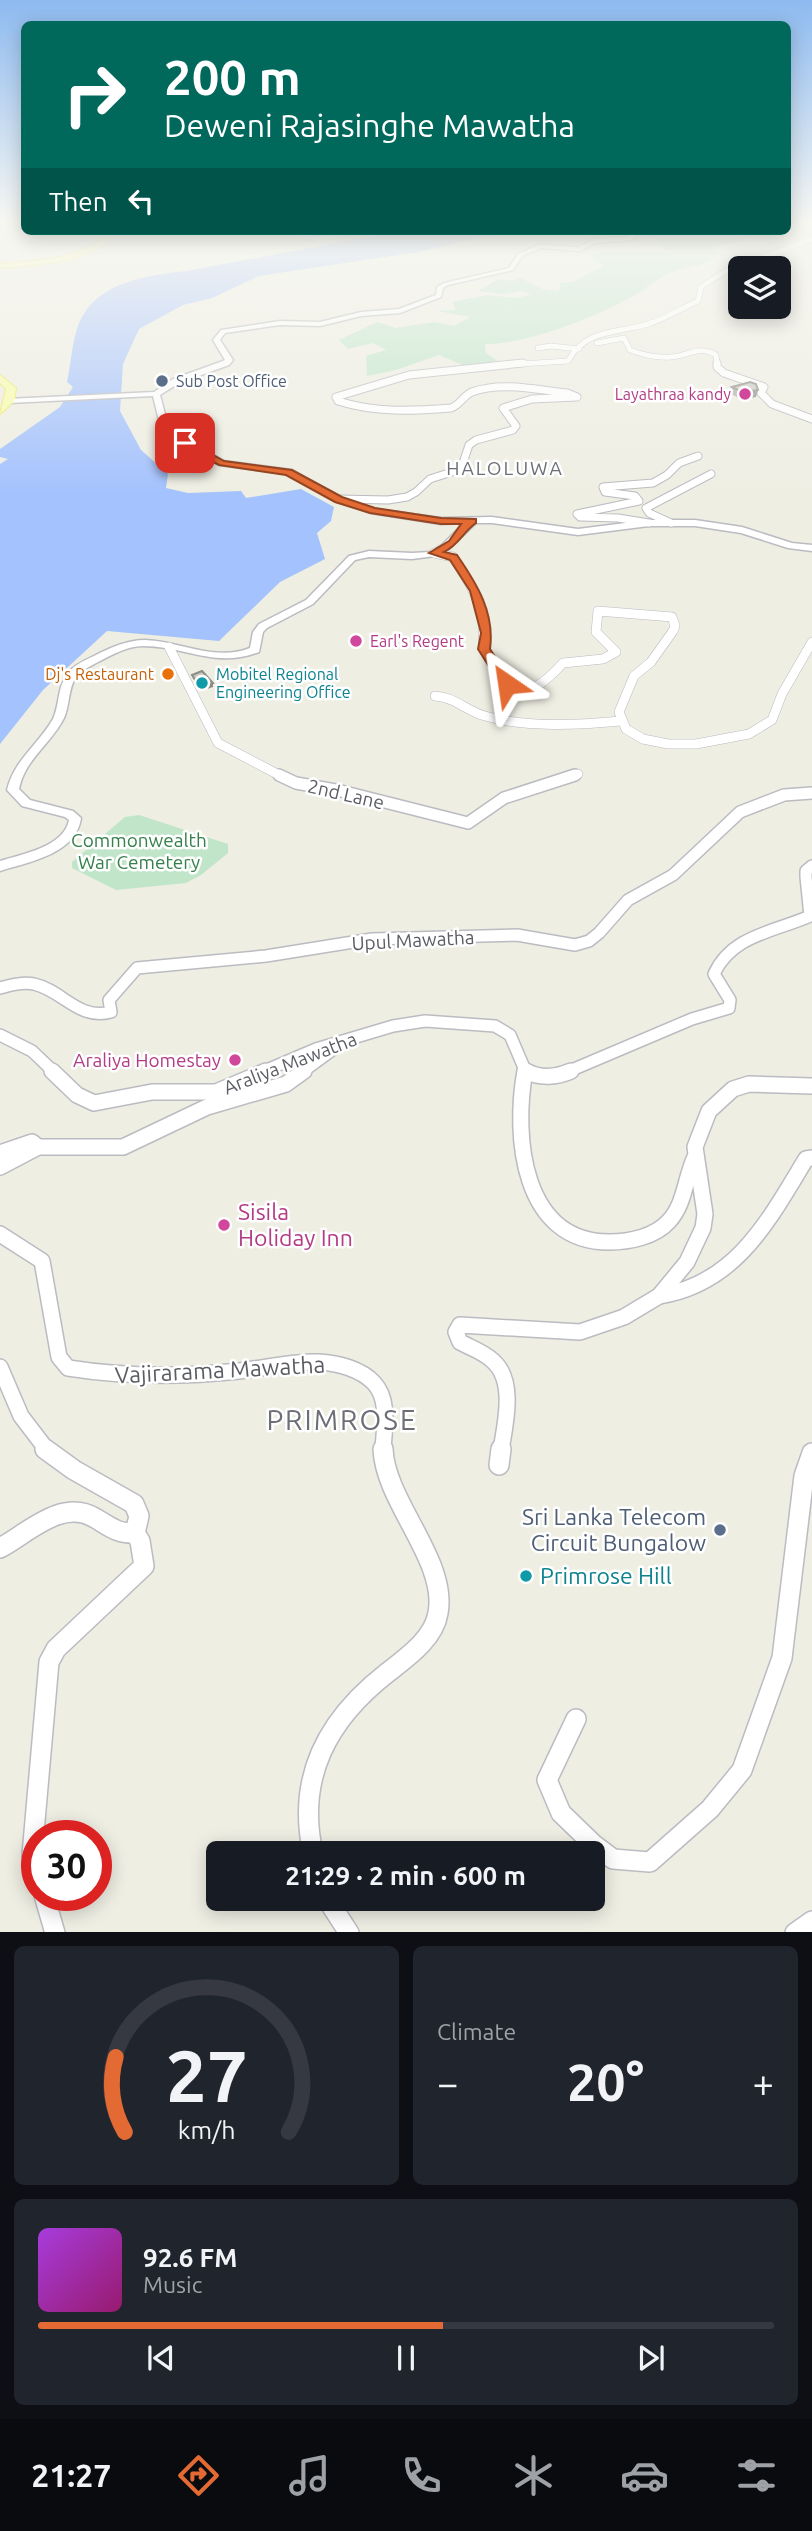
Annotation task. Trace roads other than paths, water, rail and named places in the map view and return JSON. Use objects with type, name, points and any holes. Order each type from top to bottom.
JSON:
[{"type":"main road","points":[[0,378],[11,388],[9,401],[0,411]]},
{"type":"street","points":[[9,401],[156,394],[176,381],[226,363],[229,360],[216,340],[223,331],[281,323],[320,324],[377,312]]},
{"type":"street","points":[[338,499],[394,498],[416,493],[430,479],[463,469],[467,464],[469,445],[476,440],[513,430],[516,426],[503,408],[531,397],[578,397],[567,393],[499,387],[470,392],[459,405],[451,408],[391,414],[353,407],[338,401],[337,397],[342,393],[409,375],[520,363],[564,363],[574,350],[618,328],[648,324],[674,312]]},
{"type":"street","points":[[626,323],[648,324]]},
{"type":"street","points":[[538,348],[551,346],[574,350],[624,338],[630,350],[652,356],[678,356],[687,350],[712,352],[716,355],[717,367],[724,373],[761,384],[764,387],[761,393],[772,404],[812,419]]},
{"type":"street","points":[[156,394],[165,431],[204,455],[237,467],[289,472],[338,499],[374,511],[441,521],[492,520],[578,532],[649,523],[720,525],[791,546],[812,548]]},
{"type":"street","points":[[649,523],[618,518],[580,517],[577,514],[639,500],[635,496],[605,492],[603,487],[657,482],[679,463],[698,456]]},
{"type":"street","points":[[671,523],[649,513],[646,508],[710,474]]},
{"type":"street","points":[[0,866],[45,851],[71,836],[76,827],[75,818],[69,814],[26,803],[13,790],[14,779],[20,768],[58,718],[69,677],[97,659],[130,645],[145,643],[209,654],[246,655],[255,650],[258,632],[263,626],[305,605],[340,567],[354,557],[371,554],[418,556],[434,553],[453,543],[465,526],[473,521]]},
{"type":"street","points":[[434,553],[453,557],[476,591],[486,633],[484,649],[507,684],[516,687],[533,688],[543,685],[563,663],[603,659],[616,652],[596,632],[598,611],[672,617],[675,626],[672,634],[657,646],[651,662],[638,667],[622,696],[618,710],[621,721],[628,730],[645,739],[681,746],[724,742],[766,726],[773,720],[778,701],[812,642]]},
{"type":"street","name":"2nd Lane","points":[[169,647],[218,743],[296,783],[341,791],[468,823],[504,798],[578,774]]},
{"type":"street","points":[[435,696],[450,695],[479,715],[496,719],[596,724],[621,721]]},
{"type":"street","name":"Upul Mawatha","points":[[0,988],[20,983],[36,984],[90,1013],[108,1014],[111,1012],[109,1000],[137,968],[267,956],[372,939],[516,935],[575,945],[589,941],[599,933],[628,900],[673,875],[740,812],[785,795],[812,793]]},
{"type":"street","points":[[695,1157],[686,1173],[682,1202],[668,1223],[636,1240],[614,1243],[576,1239],[545,1216],[529,1183],[519,1129],[526,1070],[535,1076],[561,1075],[692,1019],[729,1009],[730,1000],[714,974],[718,961],[753,935],[799,922],[810,916],[812,910],[804,886],[806,872],[812,866]]},
{"type":"street","name":"Araliya Mawatha","points":[[0,1035],[32,1051],[77,1095],[94,1103],[152,1092],[216,1092],[316,1049],[393,1026],[425,1021],[495,1026],[510,1035],[526,1070]]},
{"type":"street","points":[[0,1167],[38,1147],[123,1147],[207,1107],[286,1084],[346,1040]]},
{"type":"street","points":[[499,1465],[507,1392],[504,1373],[495,1362],[460,1342],[456,1332],[460,1325],[580,1332],[624,1317],[659,1296],[687,1262],[703,1228],[705,1214],[695,1147],[709,1111],[733,1088],[748,1084],[812,1086]]},
{"type":"street","points":[[0,1153],[32,1142],[38,1147]]},
{"type":"street","points":[[659,1296],[676,1296],[708,1282],[758,1237],[806,1159],[812,1158]]},
{"type":"street","name":"Vajirarama Mawatha","points":[[0,1234],[42,1261],[59,1357],[68,1368],[102,1375],[240,1371],[321,1360],[349,1368],[378,1387],[386,1408],[384,1466],[434,1574],[440,1612],[422,1644],[358,1697],[329,1733],[309,1791],[309,1841]]},
{"type":"street","points":[[0,1367],[9,1395],[34,1435],[55,1457],[134,1504],[139,1516],[135,1533],[140,1541],[144,1566],[56,1649],[49,1662],[35,1820]]},
{"type":"street","points":[[576,1719],[547,1780],[561,1813],[613,1859],[650,1863],[710,1810],[742,1770],[782,1658],[804,1476],[812,1453]]},
{"type":"street","points":[[0,1548],[56,1514],[81,1511],[122,1535],[135,1533]]},
{"type":"street","points":[[49,1911],[55,1932]]},
{"type":"street","points":[[335,1911],[348,1932]]},
{"type":"street","points":[[796,1932],[812,1921]]},
{"type":"water","points":[[85,312],[170,312],[139,329],[123,364],[120,411],[141,450],[168,474],[166,488],[188,493],[241,491],[246,498],[301,489],[334,507],[331,521],[317,533],[325,559],[280,582],[219,641],[107,631],[43,690],[0,744],[0,464],[8,459],[0,457],[0,449],[60,407],[73,387],[67,382],[79,323]]},
{"type":"place","name":"Sub Post Office","points":[[162,381]]},
{"type":"place","name":"Layathraa kandy","points":[[745,394]]},
{"type":"place","name":"Earl's Regent","points":[[356,641]]},
{"type":"place","name":"Dj's Restaurant","points":[[168,674]]},
{"type":"place","name":"Mobitel Regional Engineering Office","points":[[202,683]]},
{"type":"place","name":"Araliya Homestay","points":[[235,1060]]},
{"type":"place","name":"Sisila Holiday Inn","points":[[224,1225]]},
{"type":"place","name":"Sri Lanka Telecom Circuit Bungalow","points":[[720,1530]]},
{"type":"place","name":"Primrose Hill","points":[[526,1576]]},
{"type":"district","name":"HALOLUWA","points":[[505,468]]},
{"type":"district","name":"PRIMROSE","points":[[342,1420]]},
{"type":"park label","name":"Commonwealth War Cemetery","points":[[139,851]]}]
